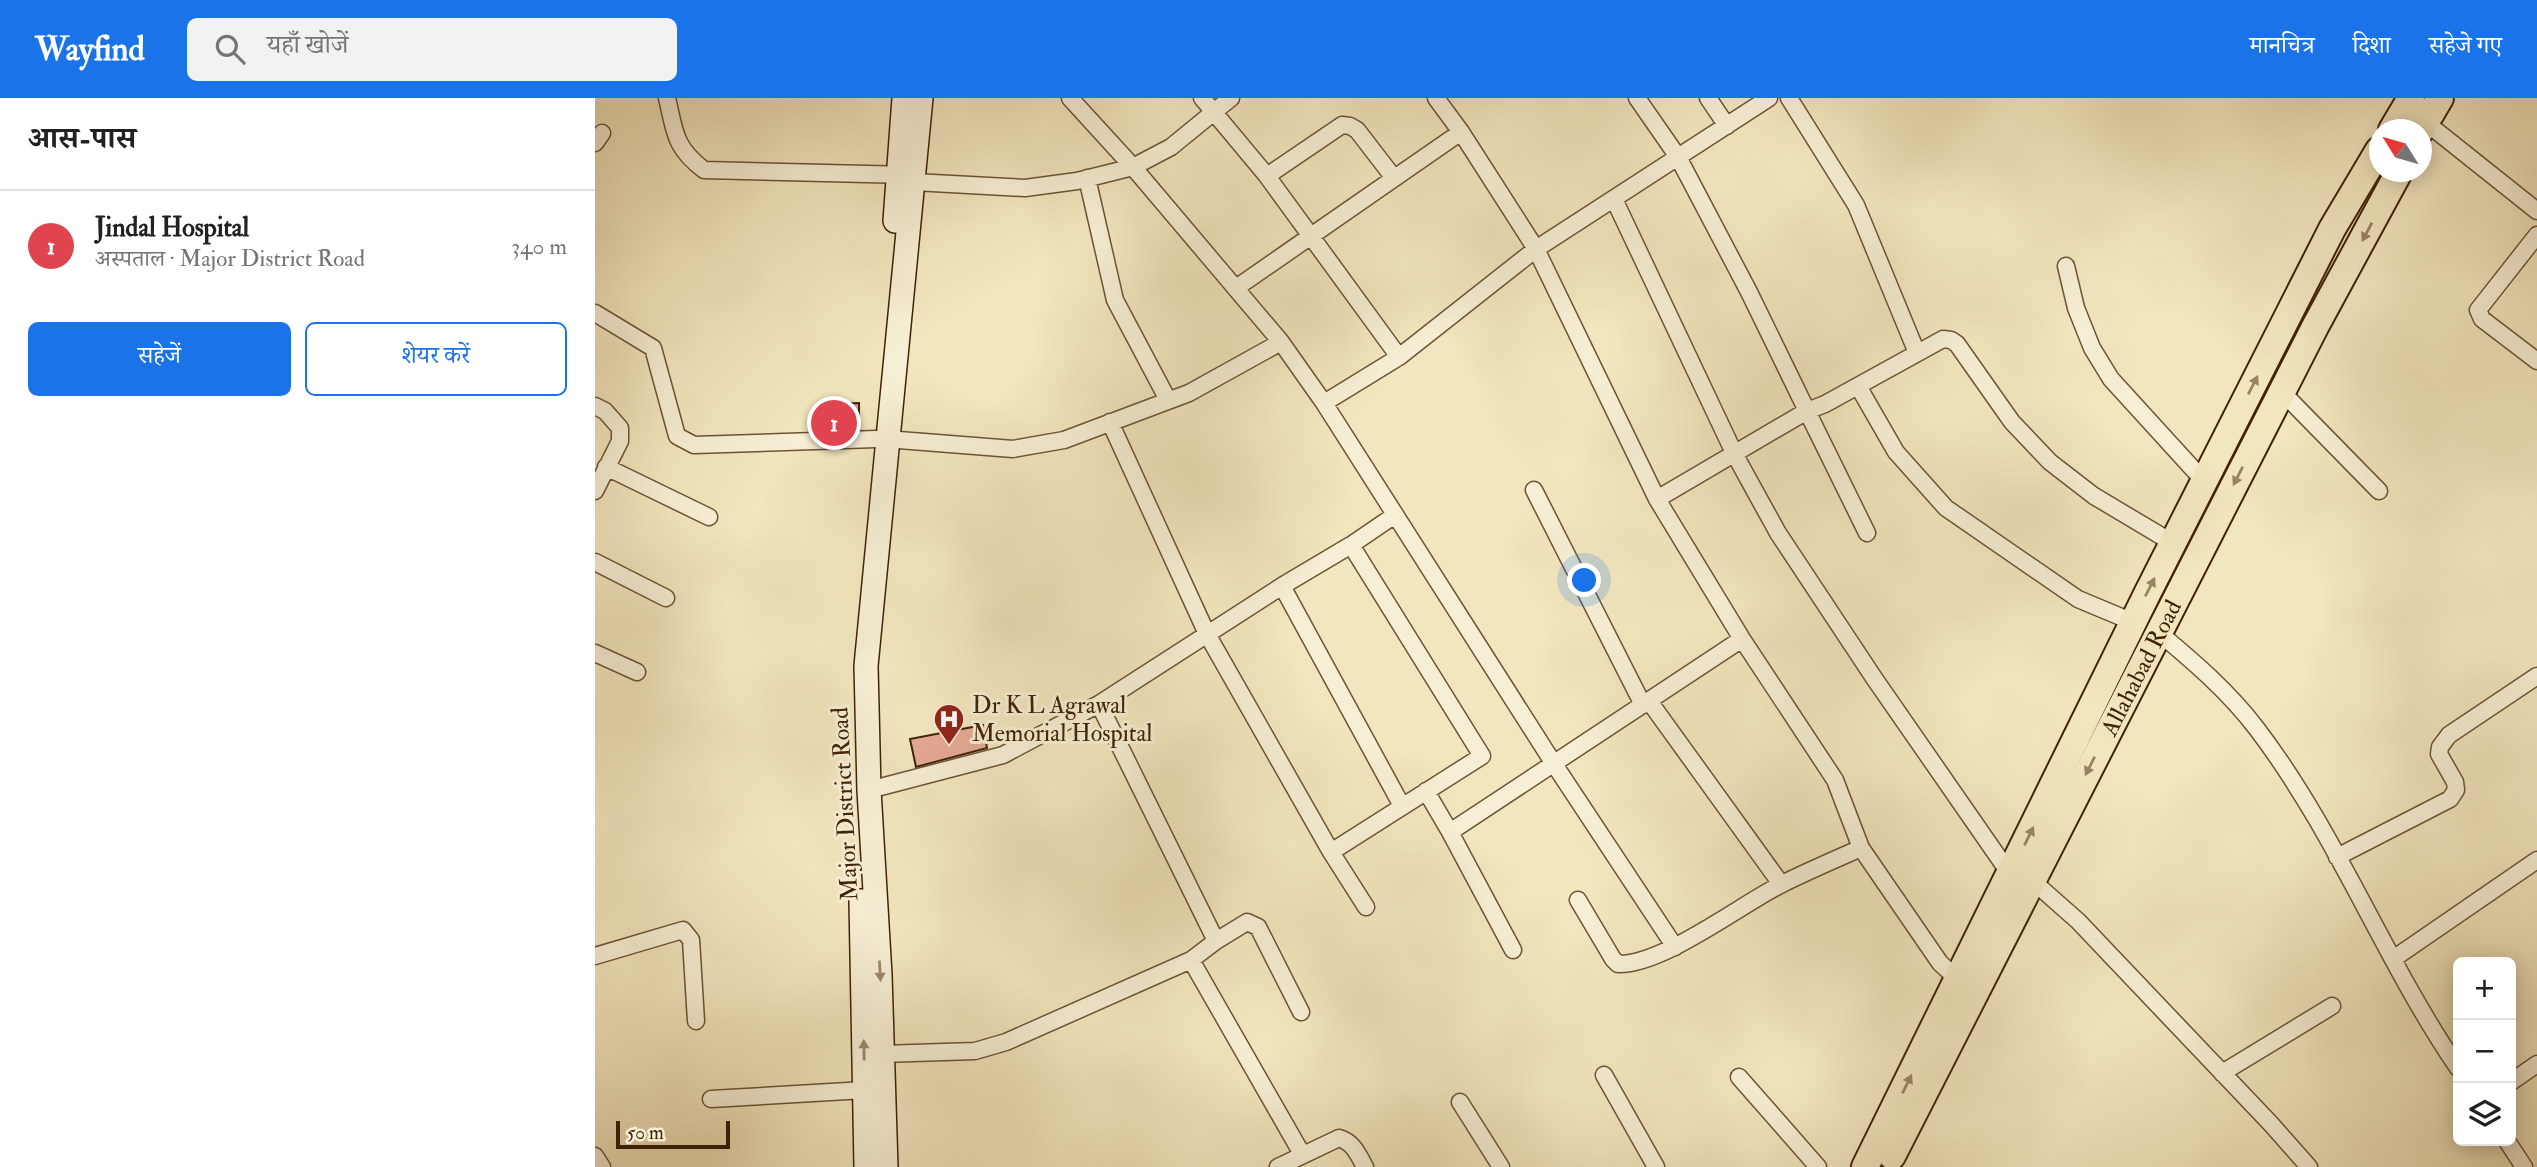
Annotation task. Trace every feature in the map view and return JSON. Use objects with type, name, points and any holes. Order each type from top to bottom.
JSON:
[{"type":"main road","points":[[2416,114],[2440,98]]},
{"type":"main road","points":[[2018,873],[2133,622],[2332,229],[2369,167]]},
{"type":"main road","name":"Allahabad Road","points":[[1894,1162],[1966,986],[2018,873],[2158,632],[2394,182]]},
{"type":"main road","points":[[1865,1167],[1966,986]]},
{"type":"street","points":[[667,98],[678,143],[690,159],[704,170],[909,177],[1025,188],[1133,167],[1171,147],[1231,98]]},
{"type":"street","points":[[904,98],[909,177]]},
{"type":"street","points":[[866,1167],[858,683],[909,177],[921,98]]},
{"type":"street","points":[[1070,98],[1133,167],[1281,342],[1324,403],[1554,764],[1675,947]]},
{"type":"street","points":[[1202,98],[1268,176],[1399,357]]},
{"type":"street","points":[[1436,98],[1536,249],[1657,499],[1742,639],[1835,780],[1861,848],[1940,963],[1966,986]]},
{"type":"street","points":[[1637,98],[1678,158],[1749,292],[1867,533]]},
{"type":"street","points":[[1708,98],[1727,125]]},
{"type":"street","points":[[1324,403],[1399,357],[1536,249],[1769,98]]},
{"type":"street","points":[[1789,98],[1856,205],[1917,353]]},
{"type":"street","points":[[2416,114],[2537,211]]},
{"type":"street","points":[[1268,176],[1342,125],[1357,130],[1394,178]]},
{"type":"street","points":[[1236,288],[1461,132]]},
{"type":"street","points":[[1087,178],[1115,300],[1168,400]]},
{"type":"street","points":[[1613,199],[1735,455],[1778,533],[1874,678],[2018,873],[2078,921],[2309,1167]]},
{"type":"street","points":[[2537,235],[2478,310],[2482,319],[2537,361]]},
{"type":"street","points":[[2066,265],[2076,308],[2092,348],[2111,379],[2204,481]]},
{"type":"street","points":[[595,313],[653,348],[677,436],[694,445],[881,439],[1013,449],[1064,440],[1189,393],[1281,342]]},
{"type":"street","points":[[1657,499],[1807,411],[1943,339],[1957,344],[2012,422],[2050,462],[2094,496],[2173,543]]},
{"type":"street","points":[[1858,386],[1896,452],[1946,508],[2078,599],[2133,622]]},
{"type":"street","points":[[2282,392],[2379,491]]},
{"type":"street","points":[[595,406],[605,411],[620,428],[620,441],[595,491]]},
{"type":"street","points":[[1110,422],[1207,634],[1331,852],[1366,907]]},
{"type":"street","name":"Major District Road","points":[[881,439],[866,666],[886,1167]]},
{"type":"street","points":[[607,467],[709,517]]},
{"type":"street","points":[[1534,490],[1646,703],[1781,884]]},
{"type":"street","points":[[869,790],[1003,755],[1099,704],[1395,515]]},
{"type":"street","points":[[1331,852],[1482,756],[1351,545]]},
{"type":"street","points":[[595,562],[666,598]]},
{"type":"street","points":[[1282,586],[1402,806]]},
{"type":"street","points":[[2158,632],[2216,681],[2256,728],[2289,775],[2427,1022],[2453,1061]]},
{"type":"street","points":[[1450,832],[1742,639]]},
{"type":"street","points":[[595,653],[637,672]]},
{"type":"street","points":[[2337,857],[2450,799],[2456,790],[2455,782],[2439,754],[2442,743],[2449,735],[2537,676]]},
{"type":"street","points":[[1099,704],[1216,941]]},
{"type":"street","points":[[1426,791],[1513,950]]},
{"type":"street","points":[[1578,900],[1618,964],[1627,964],[1675,947],[1781,884],[1861,848]]},
{"type":"street","points":[[2393,959],[2537,860]]},
{"type":"street","points":[[882,1054],[975,1051],[1006,1042],[1191,960],[1247,922],[1258,927],[1301,1012]]},
{"type":"street","points":[[595,956],[683,930],[691,940],[696,1021]]},
{"type":"street","points":[[1191,960],[1302,1154]]},
{"type":"street","points":[[2222,1073],[2332,1006]]},
{"type":"street","points":[[2516,1079],[2537,1064]]},
{"type":"street","points":[[1604,1075],[1656,1167]]},
{"type":"street","points":[[1739,1077],[1818,1167]]},
{"type":"street","points":[[711,1099],[865,1090]]},
{"type":"street","points":[[1459,1102],[1501,1167]]},
{"type":"street","points":[[1278,1167],[1339,1138],[1347,1140],[1353,1146],[1365,1167]]},
{"type":"street","points":[[2510,1146],[2524,1167]]},
{"type":"street","points":[[595,1156],[602,1167]]},
{"type":"building","points":[[859,403],[859,429],[823,430],[822,404]]},
{"type":"building","points":[[983,725],[987,748],[916,767],[910,739]]},
{"type":"place","name":"Jindal Hospital","points":[[834,423]]},
{"type":"place","name":"Dr K L Agrawal Memorial Hospital","points":[[949,746]]}]
